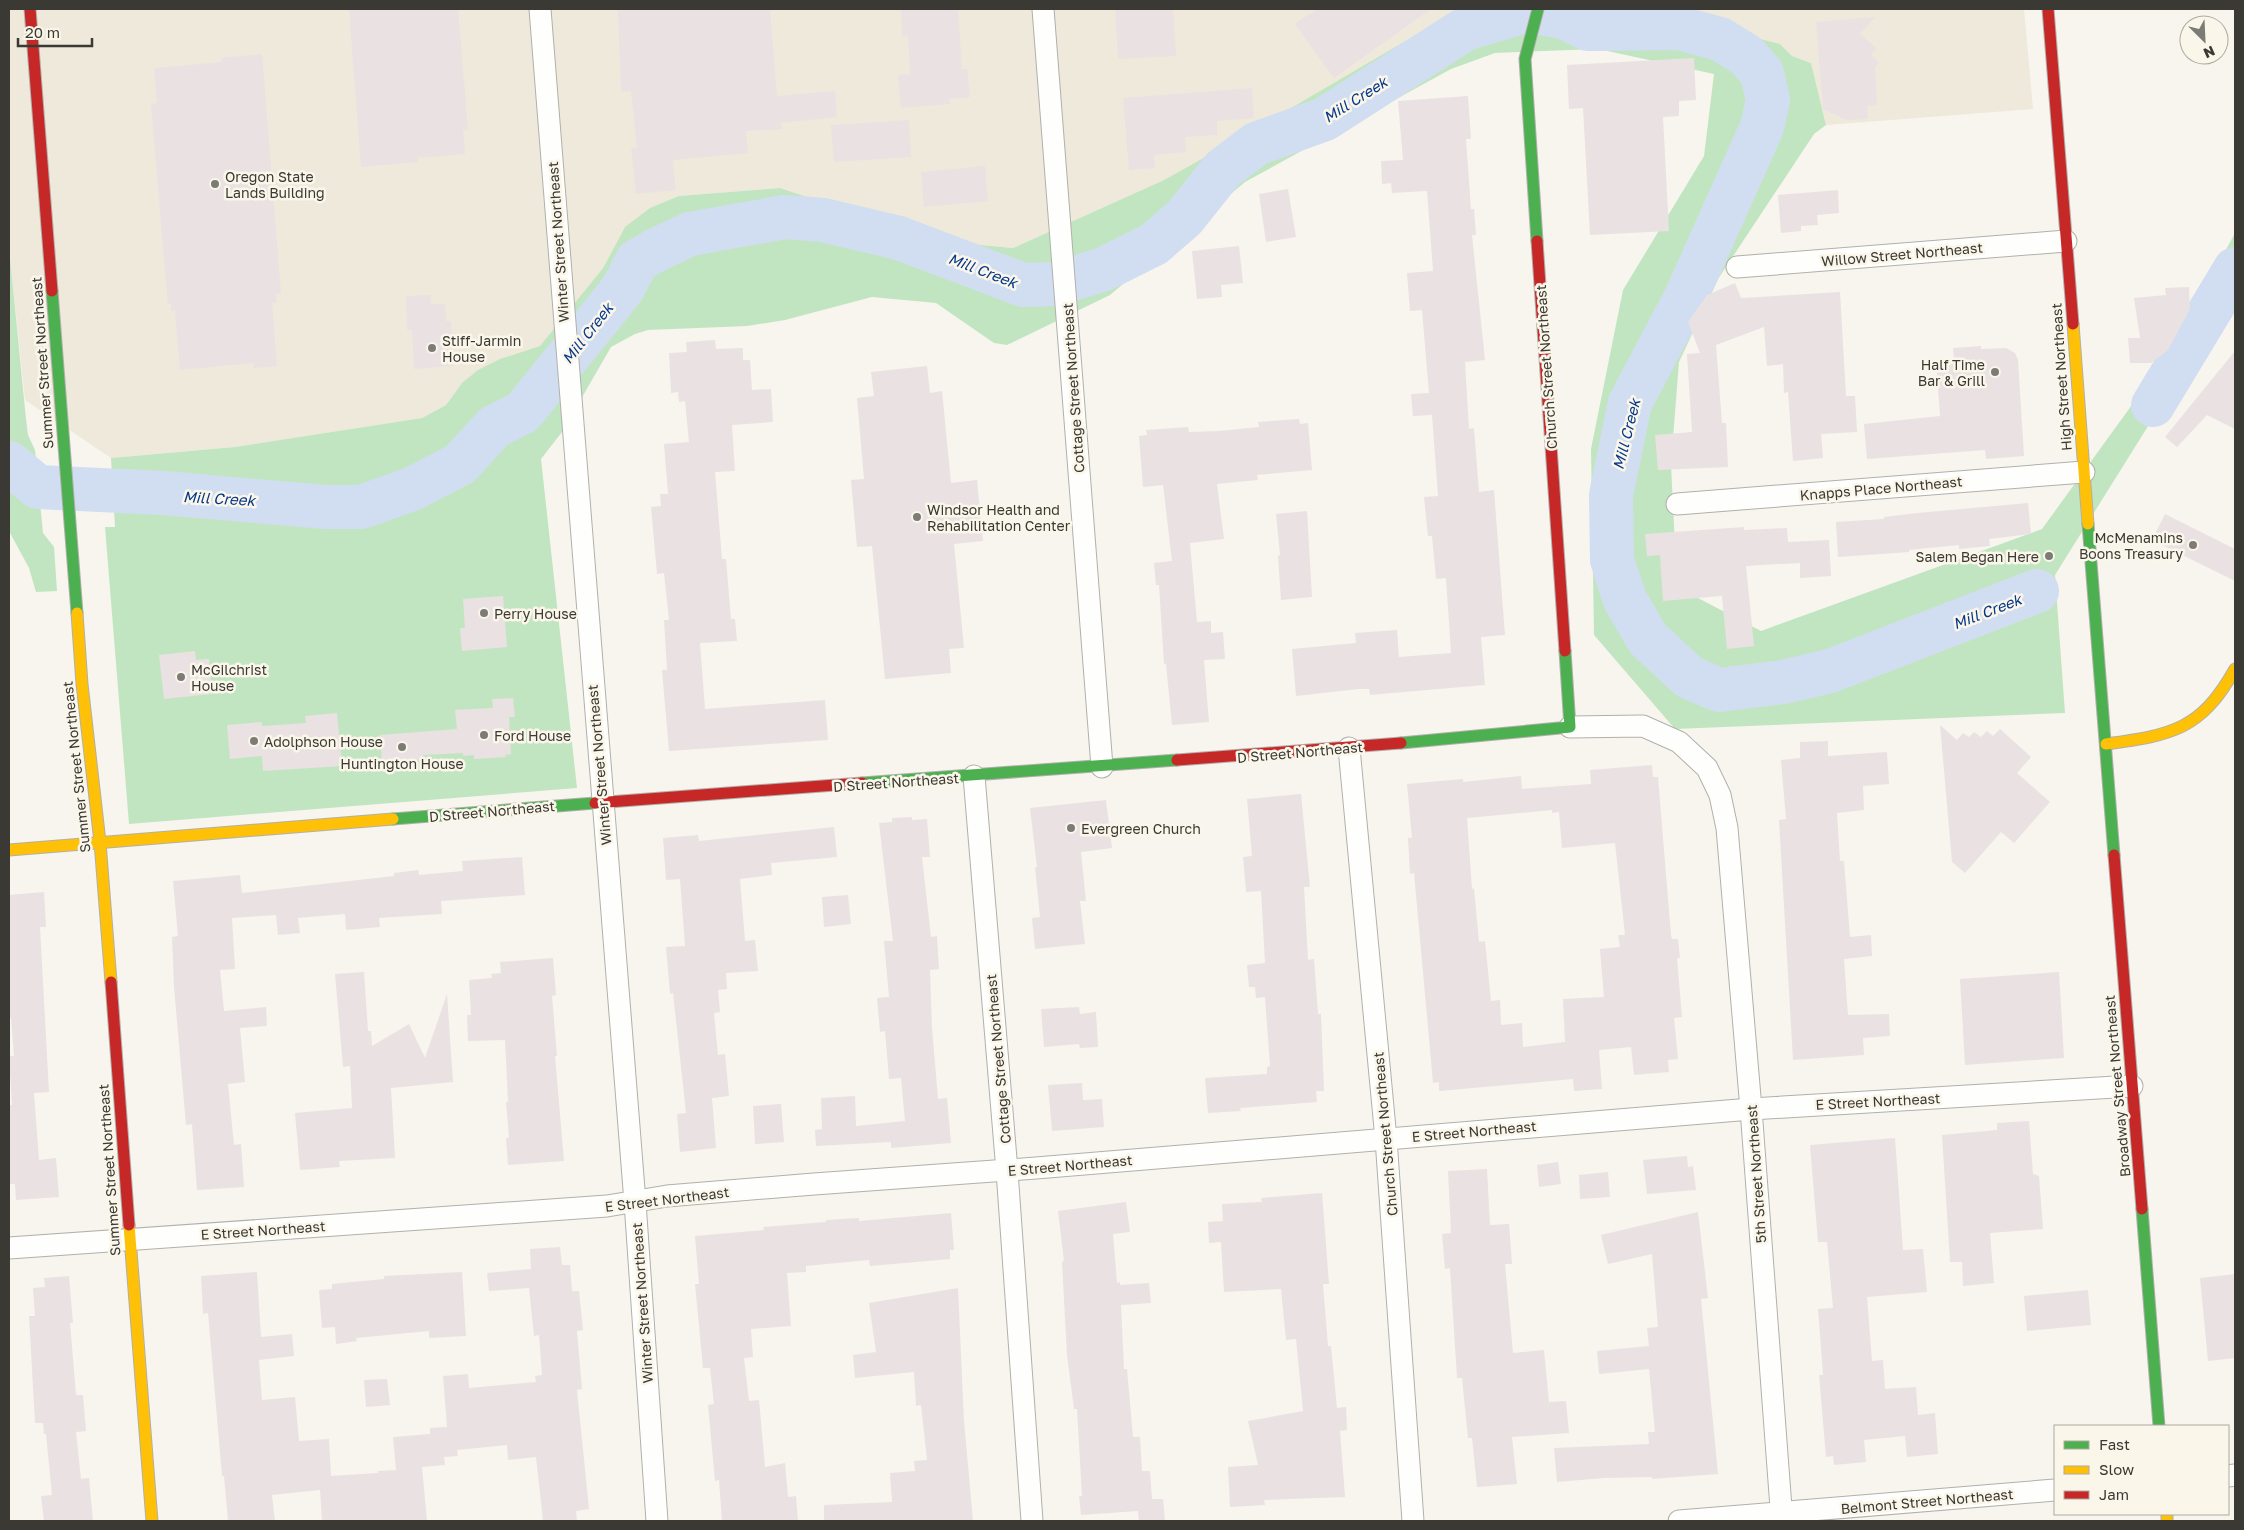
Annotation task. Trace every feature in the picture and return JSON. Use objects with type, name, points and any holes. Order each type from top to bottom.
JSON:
[{"type":"main road","name":"Summer Street Northeast","points":[[30,9],[82,684],[100,842],[152,1521]]},
{"type":"main road","name":"Church Street Northeast","points":[[1538,9],[1525,59],[1570,726]]},
{"type":"main road","name":"High Street Northeast","points":[[2048,9],[2106,744]]},
{"type":"main road","points":[[2106,744],[2168,734],[2189,726],[2205,713],[2235,669]]},
{"type":"main road","name":"D Street Northeast","points":[[9,850],[602,802],[1349,748],[1570,726]]},
{"type":"main road","name":"Broadway Street Northeast","points":[[2106,744],[2159,1425]]},
{"type":"street","name":"Winter Street Northeast","points":[[540,9],[635,1202],[657,1521]]},
{"type":"street","name":"Cottage Street Northeast","points":[[1043,9],[1102,767]]},
{"type":"street","name":"Willow Street Northeast","points":[[1737,267],[2066,241]]},
{"type":"street","name":"Knapps Place Northeast","points":[[1677,504],[2084,472]]},
{"type":"street","name":"D Street Northeast","points":[[1570,726],[1643,726],[1679,742],[1706,768],[1720,794],[1727,828]]},
{"type":"street","name":"Church Street Northeast","points":[[1349,748],[1386,1138],[1413,1521]]},
{"type":"street","name":"Cottage Street Northeast","points":[[974,776],[1007,1171],[1032,1521]]},
{"type":"street","name":"5th Street Northeast","points":[[1727,828],[1751,1109],[1781,1517]]},
{"type":"street","name":"E Street Northeast","points":[[9,1248],[607,1206],[667,1196],[1007,1171],[1751,1109],[2132,1086]]},
{"type":"street","name":"Belmont Street Northeast","points":[[1679,1521],[1781,1517],[2054,1490]]},
{"type":"shaded area","points":[[9,9],[1460,9],[1164,180],[1013,248],[971,244],[861,215],[780,188],[679,196],[625,227],[603,268],[540,347],[500,359],[462,383],[446,405],[422,418],[235,447],[111,458],[25,400],[9,247]]},
{"type":"shaded area","points":[[1645,9],[2024,9],[2033,109],[1826,125],[1811,63],[1792,56],[1780,44]]},
{"type":"green space","points":[[1460,9],[1645,9],[1780,44],[1792,56],[1811,63],[1826,125],[1814,134],[1718,279],[1679,362],[1671,464],[1677,587],[1761,631],[2042,529],[2171,351],[2235,233],[2235,292],[2190,359],[2055,575],[2065,713],[1675,729],[1594,635],[1591,449],[1623,290],[1704,156],[1714,74],[1598,49],[1495,53],[1451,69],[1245,182],[1110,295],[1007,345],[994,343],[936,303],[872,297],[785,320],[747,326],[648,330],[635,334],[611,347],[562,432],[541,459],[577,788],[129,824],[105,527],[115,527],[111,458],[235,447],[422,418],[446,405],[462,383],[478,370],[500,359],[540,346],[603,268],[625,227],[650,208],[679,196],[780,188],[861,215],[971,244],[1013,248],[1164,180]]},
{"type":"green space","points":[[9,247],[28,435],[35,450],[43,533],[54,547],[57,591],[36,592],[29,568],[9,531]]},
{"type":"building","points":[[349,9],[458,9],[468,130],[463,130],[465,154],[418,158],[418,162],[361,167]]},
{"type":"building","points":[[618,9],[770,9],[777,96],[835,91],[837,117],[781,123],[782,129],[746,131],[748,153],[673,160],[676,190],[636,194],[631,148],[637,148],[631,91],[621,92]]},
{"type":"building","points":[[901,9],[958,9],[962,69],[967,69],[970,97],[949,99],[950,104],[901,108],[898,75],[910,74],[908,36],[902,37]]},
{"type":"building","points":[[1115,9],[1173,9],[1176,56],[1118,59]]},
{"type":"building","points":[[1317,9],[1431,9],[1334,78],[1295,24]]},
{"type":"building","points":[[1875,17],[1860,34],[1876,48],[1871,55],[1879,62],[1875,67],[1877,105],[1867,106],[1868,119],[1846,120],[1823,109],[1816,22]]},
{"type":"building","name":"Oregon State Lands Building","points":[[262,54],[281,293],[276,294],[277,302],[272,303],[277,366],[253,368],[253,363],[180,370],[175,311],[171,311],[171,304],[168,304],[165,273],[151,104],[157,103],[154,68],[222,62],[221,58]]},
{"type":"building","points":[[1694,58],[1696,100],[1679,101],[1679,116],[1663,117],[1669,231],[1590,235],[1583,108],[1569,109],[1567,65]]},
{"type":"building","points":[[1252,88],[1254,118],[1217,121],[1217,135],[1185,137],[1186,152],[1154,155],[1155,168],[1129,170],[1123,98]]},
{"type":"building","points":[[1468,96],[1471,139],[1466,139],[1471,209],[1474,209],[1476,235],[1472,235],[1485,360],[1465,362],[1469,429],[1474,428],[1479,492],[1494,490],[1505,635],[1481,637],[1485,685],[1370,695],[1369,689],[1359,689],[1296,696],[1292,649],[1356,643],[1355,633],[1397,630],[1399,657],[1451,653],[1446,578],[1436,579],[1432,536],[1428,536],[1424,497],[1438,496],[1432,415],[1413,416],[1411,394],[1429,393],[1422,310],[1410,311],[1407,273],[1433,271],[1427,191],[1392,193],[1391,183],[1382,184],[1381,161],[1403,160],[1398,101]]},
{"type":"building","points":[[909,120],[911,157],[834,162],[831,125]]},
{"type":"building","points":[[985,166],[988,201],[924,207],[921,172]]},
{"type":"building","points":[[1288,189],[1296,237],[1266,242],[1259,194]]},
{"type":"building","points":[[1838,190],[1839,213],[1817,215],[1818,225],[1801,226],[1801,231],[1781,233],[1778,195]]},
{"type":"building","points":[[1239,246],[1243,283],[1221,285],[1222,297],[1197,299],[1192,251]]},
{"type":"building","points":[[1735,283],[1741,298],[1840,292],[1846,396],[1855,396],[1857,432],[1821,434],[1823,458],[1793,461],[1788,392],[1784,393],[1783,364],[1767,366],[1764,327],[1716,345],[1722,423],[1726,423],[1728,467],[1658,470],[1655,435],[1692,432],[1687,354],[1700,353],[1688,322],[1707,295]]},
{"type":"building","points":[[2189,287],[2190,309],[2168,350],[2151,363],[2130,363],[2128,338],[2140,338],[2134,298],[2166,295],[2165,288]]},
{"type":"building","name":"Stiff-Jarmin House","points":[[430,295],[431,304],[445,304],[446,321],[451,321],[453,366],[414,369],[412,330],[407,330],[406,296]]},
{"type":"building","points":[[715,340],[716,349],[743,348],[743,360],[750,360],[752,390],[771,389],[773,422],[732,425],[735,471],[715,472],[722,559],[726,559],[731,619],[735,619],[737,641],[700,643],[705,709],[825,700],[828,740],[669,751],[662,670],[667,670],[664,620],[669,620],[664,573],[657,574],[651,507],[661,506],[660,494],[668,494],[664,444],[689,442],[685,401],[679,402],[678,392],[671,393],[669,353],[687,352],[686,342]]},
{"type":"building","points":[[1981,346],[1981,349],[2006,348],[2015,353],[2018,360],[2024,456],[1986,459],[1985,450],[1867,459],[1864,424],[1940,416],[1936,361],[1954,360],[1953,348]]},
{"type":"building","points":[[2235,351],[2235,429],[2207,415],[2177,447],[2165,437]]},
{"type":"building","name":"Windsor Health and Rehabilitation Center","points":[[927,366],[930,393],[942,391],[951,483],[977,480],[983,541],[954,544],[964,648],[949,649],[951,673],[885,679],[872,546],[857,547],[851,480],[864,479],[857,398],[874,396],[871,372]]},
{"type":"building","points":[[1299,419],[1300,424],[1308,423],[1312,470],[1257,475],[1258,480],[1217,484],[1224,539],[1190,543],[1197,622],[1211,621],[1211,633],[1223,632],[1225,659],[1204,660],[1209,722],[1172,725],[1166,664],[1164,664],[1159,585],[1156,585],[1154,563],[1172,561],[1163,485],[1143,487],[1139,436],[1147,435],[1146,430],[1188,427],[1189,432],[1219,431],[1259,427],[1258,422]]},
{"type":"building","points":[[2028,503],[2031,534],[1989,539],[1990,546],[1959,549],[1959,545],[1909,550],[1909,552],[1838,557],[1836,522],[1884,519],[1884,517],[1917,513]]},
{"type":"building","points":[[1307,511],[1312,597],[1281,600],[1278,556],[1280,555],[1276,514]]},
{"type":"building","name":"McMenamins Boons Treasury","points":[[2165,514],[2235,549],[2235,581],[2152,540]]},
{"type":"building","points":[[1744,527],[1744,530],[1787,528],[1788,542],[1829,540],[1831,576],[1800,578],[1800,563],[1746,566],[1754,646],[1727,649],[1722,596],[1663,601],[1660,555],[1647,556],[1645,534]]},
{"type":"building","name":"Perry House","points":[[503,596],[507,647],[462,651],[460,628],[465,628],[463,599]]},
{"type":"building","name":"McGilchrist House","points":[[195,651],[196,660],[209,659],[212,694],[164,699],[159,655]]},
{"type":"building","points":[[513,698],[515,717],[509,717],[511,754],[505,755],[506,757],[474,759],[474,755],[463,756],[463,753],[423,755],[423,760],[382,763],[380,735],[457,729],[455,710],[493,708],[492,699]]},
{"type":"building","points":[[337,713],[342,766],[263,771],[262,756],[230,759],[227,725],[262,722],[262,726],[306,723],[305,716]]},
{"type":"building","points":[[1940,725],[1957,740],[1963,733],[1969,737],[1974,732],[1981,737],[1987,731],[1993,736],[2000,729],[2031,757],[2017,773],[2050,802],[2014,843],[2001,832],[1965,873],[1952,862]]},
{"type":"building","points":[[1828,741],[1828,756],[1887,752],[1889,784],[1863,786],[1864,810],[1837,813],[1840,861],[1844,861],[1850,937],[1871,935],[1872,956],[1844,959],[1848,1015],[1889,1014],[1890,1036],[1863,1038],[1864,1055],[1793,1060],[1779,820],[1786,819],[1781,760],[1800,758],[1800,742]]},
{"type":"building","points":[[1652,765],[1653,777],[1658,777],[1671,935],[1672,939],[1678,939],[1680,958],[1677,958],[1682,1017],[1674,1018],[1678,1059],[1668,1060],[1669,1072],[1634,1075],[1631,1047],[1599,1050],[1602,1089],[1574,1091],[1573,1079],[1439,1091],[1439,1082],[1433,1083],[1414,873],[1410,874],[1408,838],[1412,838],[1407,784],[1463,779],[1463,782],[1521,776],[1522,789],[1591,784],[1590,770]],"holes":[[[1552,810],[1552,813],[1559,812],[1562,848],[1615,843],[1625,935],[1618,935],[1620,947],[1600,949],[1604,997],[1563,999],[1565,1042],[1523,1047],[1522,1023],[1501,1025],[1500,1000],[1491,1001],[1485,941],[1479,942],[1474,888],[1472,889],[1467,818]]]},
{"type":"building","points":[[1301,794],[1310,887],[1304,887],[1308,960],[1314,959],[1318,1014],[1321,1014],[1324,1091],[1316,1091],[1317,1102],[1240,1108],[1241,1111],[1208,1113],[1205,1078],[1267,1074],[1267,1067],[1270,1066],[1265,997],[1256,998],[1255,987],[1249,987],[1247,965],[1265,963],[1261,891],[1246,892],[1243,857],[1252,856],[1247,799]]},
{"type":"building","points":[[1106,800],[1112,848],[1081,852],[1086,901],[1080,901],[1085,944],[1035,949],[1032,918],[1040,917],[1035,867],[1037,867],[1030,808]]},
{"type":"building","points":[[912,817],[912,820],[927,819],[930,857],[922,857],[931,937],[937,936],[939,969],[930,970],[932,1028],[938,1099],[947,1098],[951,1143],[891,1148],[891,1142],[816,1146],[815,1130],[822,1129],[821,1098],[855,1096],[856,1126],[905,1121],[901,1078],[889,1079],[885,1031],[880,1032],[877,998],[889,997],[884,941],[893,941],[879,823],[892,822],[892,818]]},
{"type":"building","points":[[834,827],[837,857],[771,863],[772,875],[740,879],[745,941],[755,940],[758,971],[726,973],[727,989],[718,990],[720,1012],[714,1013],[718,1055],[725,1054],[729,1096],[712,1098],[716,1148],[680,1152],[677,1114],[686,1113],[673,993],[670,994],[666,947],[685,946],[680,879],[666,880],[663,838],[698,835],[699,841]]},
{"type":"building","points":[[522,857],[525,895],[441,901],[442,914],[379,918],[380,927],[346,930],[345,914],[298,918],[300,933],[278,935],[276,915],[232,918],[235,969],[220,970],[224,1011],[266,1007],[267,1026],[240,1028],[245,1082],[228,1084],[234,1145],[241,1144],[244,1187],[197,1190],[192,1124],[186,1125],[174,987],[172,937],[178,936],[173,881],[240,875],[242,893],[394,876],[394,873],[418,870],[419,875],[463,871],[462,861]]},
{"type":"building","points":[[44,892],[46,927],[40,927],[49,1092],[34,1093],[39,1160],[56,1158],[59,1197],[16,1200],[15,1184],[9,1184],[9,1105],[12,1105],[9,1056],[14,1056],[11,1018],[9,1019],[9,895]]},
{"type":"building","points":[[848,895],[851,924],[824,927],[822,897]]},
{"type":"building","points":[[553,958],[556,995],[552,996],[557,1056],[555,1056],[564,1161],[508,1165],[506,1138],[509,1138],[506,1102],[508,1102],[505,1040],[468,1041],[467,1015],[471,1015],[469,980],[492,978],[491,974],[501,973],[500,962]]},
{"type":"building","points":[[364,972],[368,1031],[371,1031],[372,1046],[409,1024],[425,1058],[447,994],[453,1082],[391,1088],[395,1158],[339,1161],[340,1167],[300,1170],[295,1113],[352,1108],[350,1066],[343,1067],[335,974]]},
{"type":"building","points":[[2059,972],[2064,1058],[1965,1065],[1960,979]]},
{"type":"building","points":[[1079,1007],[1080,1014],[1096,1012],[1098,1047],[1080,1048],[1079,1044],[1044,1047],[1041,1009]]},
{"type":"building","points":[[1082,1083],[1083,1100],[1102,1099],[1104,1127],[1052,1131],[1048,1085]]},
{"type":"building","points":[[781,1104],[784,1142],[755,1144],[753,1106]]},
{"type":"building","points":[[2029,1121],[2033,1174],[2039,1176],[2043,1229],[1990,1233],[1994,1283],[1963,1286],[1962,1262],[1950,1262],[1942,1135],[1997,1130],[1997,1123]]},
{"type":"building","points":[[1895,1138],[1903,1250],[1923,1249],[1927,1292],[1867,1297],[1872,1361],[1883,1360],[1885,1389],[1916,1387],[1918,1415],[1935,1413],[1938,1454],[1907,1457],[1905,1436],[1864,1440],[1866,1462],[1834,1465],[1833,1456],[1826,1457],[1819,1375],[1823,1375],[1818,1309],[1833,1308],[1827,1242],[1818,1242],[1810,1145]]},
{"type":"building","points":[[1687,1156],[1688,1167],[1693,1166],[1696,1190],[1647,1194],[1643,1160]]},
{"type":"building","points":[[1558,1162],[1561,1184],[1539,1187],[1537,1165]]},
{"type":"building","points":[[1487,1169],[1490,1225],[1509,1224],[1512,1264],[1505,1264],[1513,1353],[1544,1350],[1549,1402],[1566,1401],[1569,1433],[1512,1437],[1517,1484],[1477,1487],[1472,1438],[1468,1438],[1462,1378],[1457,1378],[1450,1268],[1445,1269],[1442,1234],[1451,1233],[1448,1171]]},
{"type":"building","points":[[1608,1172],[1610,1197],[1580,1199],[1579,1175]]},
{"type":"building","points":[[1322,1193],[1329,1284],[1323,1284],[1328,1346],[1331,1346],[1337,1408],[1346,1407],[1347,1430],[1340,1431],[1345,1497],[1264,1500],[1265,1505],[1230,1507],[1228,1467],[1258,1465],[1248,1421],[1303,1411],[1296,1339],[1286,1340],[1281,1289],[1224,1292],[1221,1242],[1209,1243],[1208,1222],[1223,1221],[1222,1204],[1262,1202],[1261,1198]]},
{"type":"building","points":[[1126,1202],[1130,1232],[1113,1234],[1117,1283],[1120,1282],[1120,1285],[1149,1283],[1151,1303],[1121,1305],[1124,1369],[1127,1369],[1133,1437],[1140,1437],[1142,1471],[1150,1471],[1152,1499],[1163,1499],[1165,1521],[1139,1521],[1138,1511],[1081,1515],[1079,1496],[1082,1496],[1077,1409],[1074,1409],[1067,1355],[1062,1262],[1064,1261],[1058,1211]]},
{"type":"building","points":[[1698,1212],[1708,1298],[1701,1299],[1718,1474],[1652,1479],[1652,1477],[1604,1478],[1557,1482],[1554,1448],[1649,1444],[1648,1432],[1655,1432],[1649,1369],[1599,1374],[1597,1351],[1649,1346],[1647,1328],[1658,1327],[1652,1254],[1608,1264],[1601,1235]]},
{"type":"building","points":[[951,1213],[954,1250],[950,1250],[950,1259],[870,1266],[869,1260],[806,1266],[806,1272],[787,1273],[791,1326],[751,1329],[753,1357],[744,1358],[749,1401],[759,1400],[765,1467],[785,1463],[788,1497],[796,1496],[798,1521],[722,1521],[719,1480],[715,1481],[708,1405],[714,1404],[710,1368],[703,1368],[695,1284],[699,1284],[695,1236],[764,1230],[763,1227],[826,1222],[826,1220],[859,1218],[859,1221]]},
{"type":"building","points":[[560,1247],[562,1265],[570,1265],[572,1291],[579,1291],[583,1330],[577,1331],[582,1389],[577,1390],[589,1509],[576,1511],[577,1521],[543,1521],[536,1457],[508,1460],[507,1445],[457,1450],[458,1456],[444,1457],[445,1465],[422,1467],[427,1521],[322,1521],[320,1490],[272,1495],[275,1521],[228,1521],[224,1476],[222,1476],[208,1313],[203,1314],[201,1276],[257,1272],[261,1337],[292,1334],[294,1356],[259,1360],[262,1400],[295,1397],[299,1441],[329,1439],[331,1476],[378,1473],[378,1471],[396,1470],[393,1437],[430,1434],[430,1428],[447,1427],[443,1376],[468,1374],[469,1388],[536,1382],[535,1376],[542,1375],[539,1335],[534,1336],[529,1288],[489,1291],[487,1273],[531,1269],[530,1249]]},
{"type":"building","points":[[462,1272],[466,1336],[429,1338],[429,1331],[356,1338],[357,1341],[336,1344],[335,1327],[322,1328],[319,1290],[332,1289],[332,1284],[384,1279],[384,1276]]},
{"type":"building","points":[[2235,1274],[2235,1358],[2208,1361],[2200,1278]]},
{"type":"building","points":[[69,1276],[73,1323],[70,1323],[76,1395],[83,1395],[86,1431],[76,1432],[81,1479],[89,1478],[93,1521],[44,1521],[41,1496],[52,1495],[46,1434],[44,1434],[43,1423],[35,1423],[29,1316],[35,1316],[33,1288],[45,1287],[44,1278]]},
{"type":"building","points":[[958,1288],[964,1421],[973,1521],[824,1521],[824,1505],[892,1502],[890,1473],[915,1471],[914,1461],[927,1460],[921,1405],[916,1406],[914,1372],[855,1378],[853,1355],[876,1352],[869,1303]]},
{"type":"building","points":[[2088,1290],[2091,1325],[2027,1331],[2024,1296]]},
{"type":"building","points":[[387,1379],[390,1405],[366,1407],[364,1380]]},
{"type":"waterway","name":"Mill Creek","points":[[9,463],[38,487],[163,493],[326,507],[361,507],[412,489],[460,464],[494,427],[523,412],[623,288],[637,261],[690,234],[785,217],[823,220],[899,238],[1023,285],[1056,284],[1104,269],[1154,244],[1184,218],[1223,169],[1256,144],[1325,119],[1465,29],[1525,11],[1564,17],[1588,29],[1679,28],[1720,39],[1746,55],[1762,73],[1768,100],[1762,127],[1686,297],[1630,403],[1611,495],[1612,560],[1625,600],[1648,639],[1689,677],[1719,690],[1783,682],[1830,671],[2037,591]]},
{"type":"waterway","name":"Mill Creek","points":[[2153,405],[2235,269]]},
{"type":"traffic: fast","points":[[1537,241],[1525,59],[1538,9]]},
{"type":"traffic: fast","points":[[52,291],[77,613]]},
{"type":"traffic: fast","points":[[2088,524],[2114,855]]},
{"type":"traffic: fast","points":[[1401,743],[1570,727],[1565,651]]},
{"type":"traffic: fast","points":[[862,783],[1177,760]]},
{"type":"traffic: fast","points":[[393,819],[595,803]]},
{"type":"traffic: fast","points":[[2142,1209],[2159,1425]]},
{"type":"traffic: slow","points":[[2073,324],[2088,524]]},
{"type":"traffic: slow","points":[[77,613],[82,684],[100,842],[111,982]]},
{"type":"traffic: slow","points":[[2106,744],[2149,737],[2182,726],[2197,717],[2210,705],[2235,669]]},
{"type":"traffic: slow","points":[[9,850],[393,819]]},
{"type":"traffic: slow","points":[[129,1225],[152,1521]]},
{"type":"traffic: slow","points":[[2167,1515],[2167,1521]]},
{"type":"traffic: jam","points":[[30,9],[52,291]]},
{"type":"traffic: jam","points":[[2048,9],[2073,324]]},
{"type":"traffic: jam","points":[[1537,241],[1565,651]]},
{"type":"traffic: jam","points":[[1177,760],[1401,743]]},
{"type":"traffic: jam","points":[[595,803],[862,783]]},
{"type":"traffic: jam","points":[[2114,855],[2142,1209]]},
{"type":"traffic: jam","points":[[111,982],[129,1225]]},
{"type":"place","name":"Oregon State Lands Building","points":[[215,184]]},
{"type":"place","name":"Stiff-Jarmin House","points":[[432,348]]},
{"type":"place","name":"Half Time Bar & Grill","points":[[1995,372]]},
{"type":"place","name":"Windsor Health and Rehabilitation Center","points":[[917,517]]},
{"type":"place","name":"McMenamins Boons Treasury","points":[[2193,545]]},
{"type":"place","name":"Salem Began Here","points":[[2049,556]]},
{"type":"place","name":"Perry House","points":[[484,613]]},
{"type":"place","name":"McGilchrist House","points":[[181,677]]},
{"type":"place","name":"Ford House","points":[[484,735]]},
{"type":"place","name":"Adolphson House","points":[[254,741]]},
{"type":"place","name":"Huntington House","points":[[402,747]]},
{"type":"place","name":"Evergreen Church","points":[[1071,828]]}]
